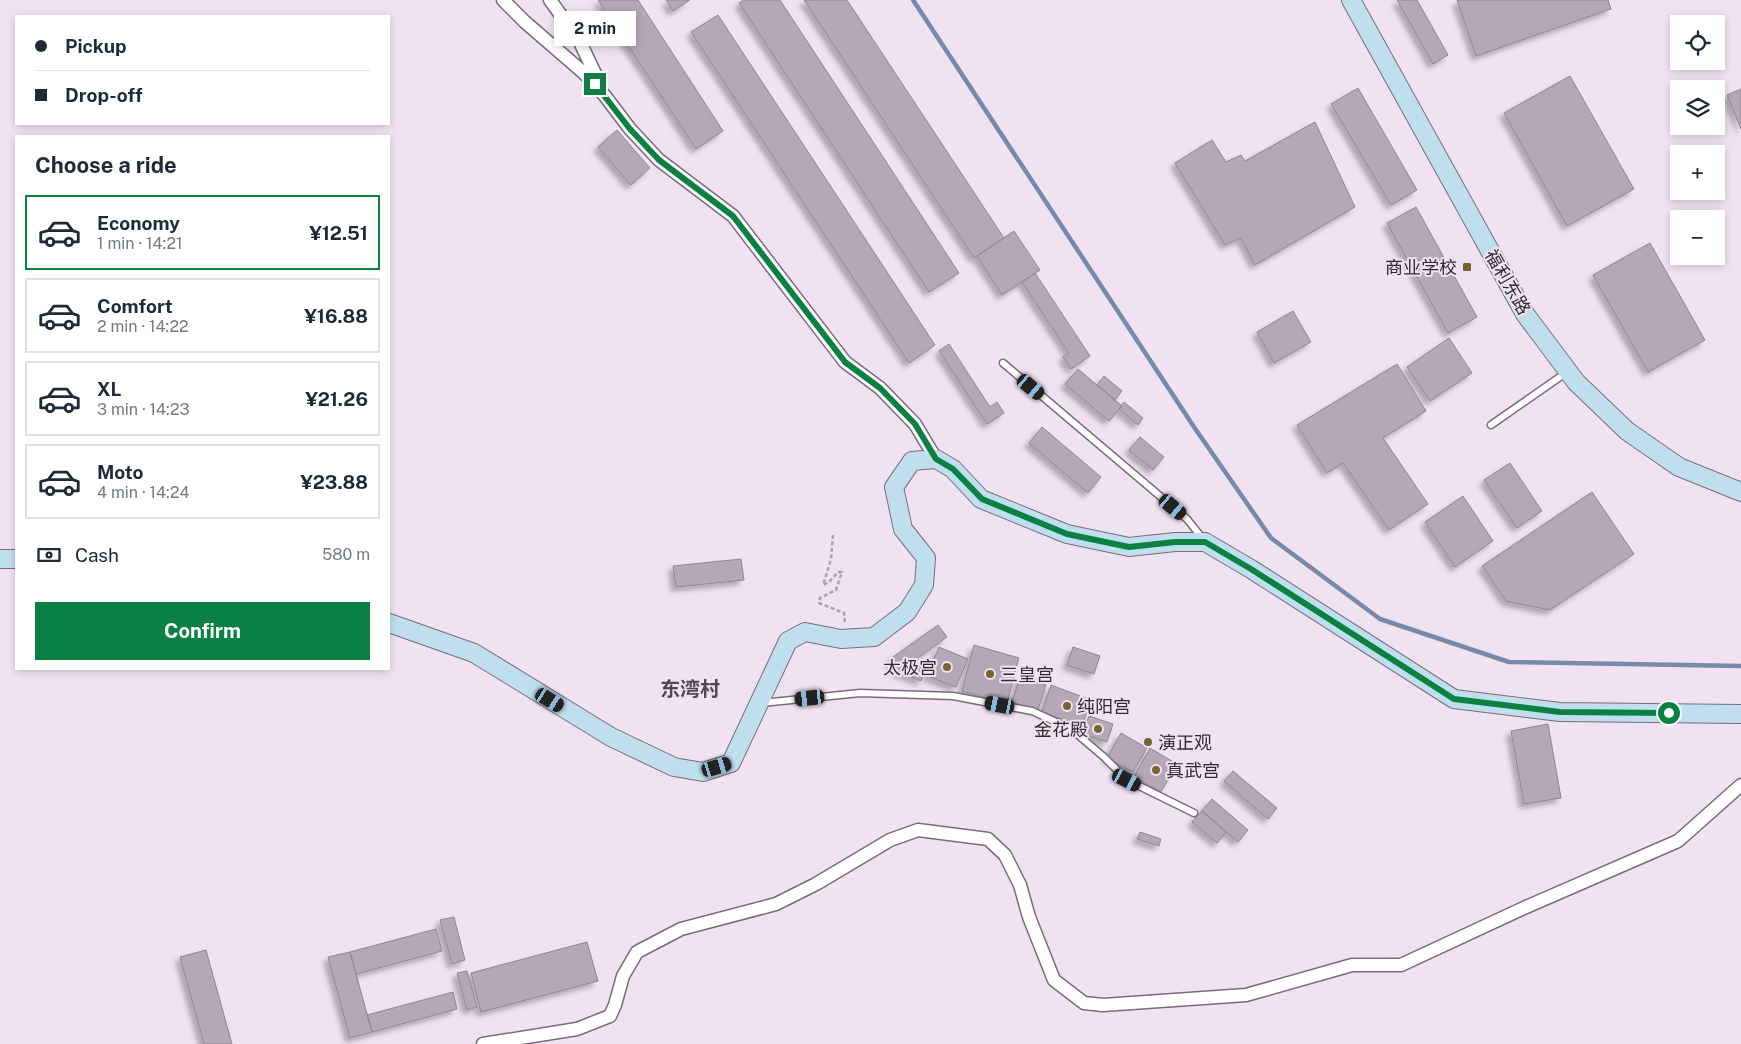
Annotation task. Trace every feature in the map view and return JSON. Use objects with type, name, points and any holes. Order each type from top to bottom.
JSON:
[{"type":"main road","name":"福利东路","points":[[1351,0],[1525,314],[1568,372],[1627,431],[1679,466],[1741,492]]},
{"type":"main road","points":[[390,623],[474,653],[611,737],[674,767],[703,772],[732,763],[788,641],[805,632],[841,639],[874,637],[907,612],[924,585],[926,558],[903,528],[894,487],[912,461],[936,459],[953,469],[982,499],[1067,534],[1129,547],[1175,542],[1205,542],[1251,569],[1454,699],[1560,712],[1741,714]]},
{"type":"main road","points":[[0,559],[15,560]]},
{"type":"street","points":[[503,0],[525,22],[584,73],[605,96],[630,129],[659,160],[733,216],[845,362],[880,388],[915,424],[936,459]]},
{"type":"street","points":[[550,0],[579,40],[605,96]]},
{"type":"street","points":[[483,1044],[577,1029],[610,1016],[623,976],[637,952],[681,929],[776,904],[816,884],[890,840],[918,830],[988,839],[1005,855],[1020,885],[1029,917],[1054,980],[1084,1003],[1103,1005],[1246,995],[1352,965],[1401,965],[1526,907],[1678,841],[1741,785]]},
{"type":"lane","points":[[1003,363],[1188,519],[1205,542]]},
{"type":"lane","points":[[1491,425],[1568,372]]},
{"type":"lane","points":[[759,703],[860,693],[953,696],[1032,712],[1071,729],[1104,757],[1127,780],[1194,814]]},
{"type":"path","points":[[832,535],[831,559],[822,585],[829,582],[838,572],[842,572],[836,590],[820,598],[819,603],[844,613],[848,639]]},
{"type":"building","points":[[598,0],[638,0],[723,131],[696,149]]},
{"type":"building","points":[[666,0],[690,0],[673,11]]},
{"type":"building","points":[[744,0],[780,0],[959,273],[929,292],[739,3]]},
{"type":"building","points":[[804,0],[847,0],[1004,238],[974,258]]},
{"type":"building","points":[[1397,0],[1417,0],[1448,55],[1433,64]]},
{"type":"building","points":[[1457,0],[1608,0],[1611,9],[1476,56]]},
{"type":"building","points":[[718,15],[935,345],[909,363],[691,32]]},
{"type":"building","points":[[1570,76],[1634,189],[1567,226],[1504,113]]},
{"type":"building","points":[[1358,88],[1417,190],[1391,205],[1331,104]]},
{"type":"building","points":[[1741,89],[1741,129],[1727,95]]},
{"type":"building","points":[[1315,122],[1355,207],[1255,265],[1241,238],[1225,245],[1175,163],[1212,140],[1226,162],[1241,155],[1245,161]]},
{"type":"building","points":[[617,130],[650,168],[631,185],[598,147]]},
{"type":"building","points":[[1416,207],[1477,317],[1448,333],[1387,223]]},
{"type":"building","points":[[1014,231],[1040,270],[1002,295],[977,256]]},
{"type":"building","points":[[1650,243],[1705,340],[1648,372],[1593,275]]},
{"type":"building","points":[[1035,273],[1090,356],[1071,369],[1063,357],[1069,353],[1022,282]]},
{"type":"building","points":[[1293,311],[1311,342],[1274,363],[1257,332]]},
{"type":"building","points":[[1449,338],[1472,373],[1430,401],[1407,367]]},
{"type":"building","points":[[949,344],[990,407],[997,402],[1004,413],[987,424],[939,351]]},
{"type":"building","points":[[1397,364],[1426,411],[1383,438],[1428,504],[1389,530],[1343,463],[1327,473],[1297,425]]},
{"type":"building","points":[[1078,369],[1122,406],[1109,421],[1065,384]]},
{"type":"building","points":[[1104,376],[1122,391],[1115,400],[1097,385]]},
{"type":"building","points":[[1124,402],[1143,418],[1138,425],[1119,409]]},
{"type":"building","points":[[1042,427],[1101,477],[1088,493],[1029,443]]},
{"type":"building","points":[[1140,437],[1164,457],[1153,470],[1129,450]]},
{"type":"building","points":[[1510,463],[1542,511],[1517,528],[1484,480]]},
{"type":"building","points":[[1592,492],[1634,554],[1550,610],[1506,601],[1482,566]]},
{"type":"building","points":[[1463,496],[1493,541],[1455,567],[1425,522]]},
{"type":"building","points":[[741,559],[744,580],[676,587],[673,566]]},
{"type":"building","points":[[938,625],[947,637],[911,663],[926,669],[921,681],[898,672],[889,660]]},
{"type":"building","name":"三皇宫","points":[[974,645],[1019,658],[1007,703],[962,691]]},
{"type":"building","name":"太极宫","points":[[939,647],[968,659],[956,687],[927,676]]},
{"type":"building","points":[[1073,647],[1100,656],[1094,674],[1067,665]]},
{"type":"building","points":[[1020,677],[1046,685],[1038,710],[1012,702]]},
{"type":"building","name":"纯阳宫","points":[[1051,685],[1091,700],[1082,726],[1042,712]]},
{"type":"building","name":"金花殿","points":[[1089,716],[1113,724],[1107,742],[1083,734]]},
{"type":"building","points":[[1548,724],[1561,798],[1524,804],[1511,731]]},
{"type":"building","points":[[1121,733],[1147,748],[1133,772],[1107,758]]},
{"type":"building","name":"真武宫","points":[[1150,748],[1177,764],[1161,792],[1134,777]]},
{"type":"building","points":[[1233,771],[1277,808],[1268,819],[1224,781]]},
{"type":"building","points":[[1212,799],[1248,830],[1238,842],[1202,811]]},
{"type":"building","points":[[1202,811],[1226,832],[1217,843],[1192,822]]},
{"type":"building","points":[[1140,832],[1161,839],[1159,846],[1137,839]]},
{"type":"building","points":[[454,917],[465,960],[452,964],[440,920]]},
{"type":"building","points":[[436,929],[442,951],[356,974],[350,952]]},
{"type":"building","points":[[587,942],[598,981],[481,1012],[471,973]]},
{"type":"building","points":[[206,950],[232,1044],[204,1044],[180,957]]},
{"type":"building","points":[[350,952],[372,1032],[350,1038],[328,957]]},
{"type":"building","points":[[467,971],[477,1007],[467,1010],[457,973]]},
{"type":"building","points":[[453,992],[457,1009],[372,1032],[367,1015]]},
{"type":"waterway","points":[[913,0],[1194,427],[1271,538],[1380,619],[1509,662],[1741,666]]},
{"type":"place","name":"商业学校","points":[[1467,267]]},
{"type":"place","name":"太极宫","points":[[947,667]]},
{"type":"place","name":"三皇宫","points":[[990,674]]},
{"type":"place","name":"纯阳宫","points":[[1067,706]]},
{"type":"place","name":"金花殿","points":[[1098,729]]},
{"type":"place","name":"演正观","points":[[1148,742]]},
{"type":"place","name":"真武宫","points":[[1156,770]]},
{"type":"district","name":"东湾村","points":[[690,689]]},
{"type":"route","points":[[595,84],[630,129],[659,160],[733,216],[845,362],[880,388],[915,424],[936,459],[953,469],[982,499],[1067,534],[1129,547],[1175,542],[1205,542],[1251,569],[1454,699],[1560,712],[1669,713]]}]
